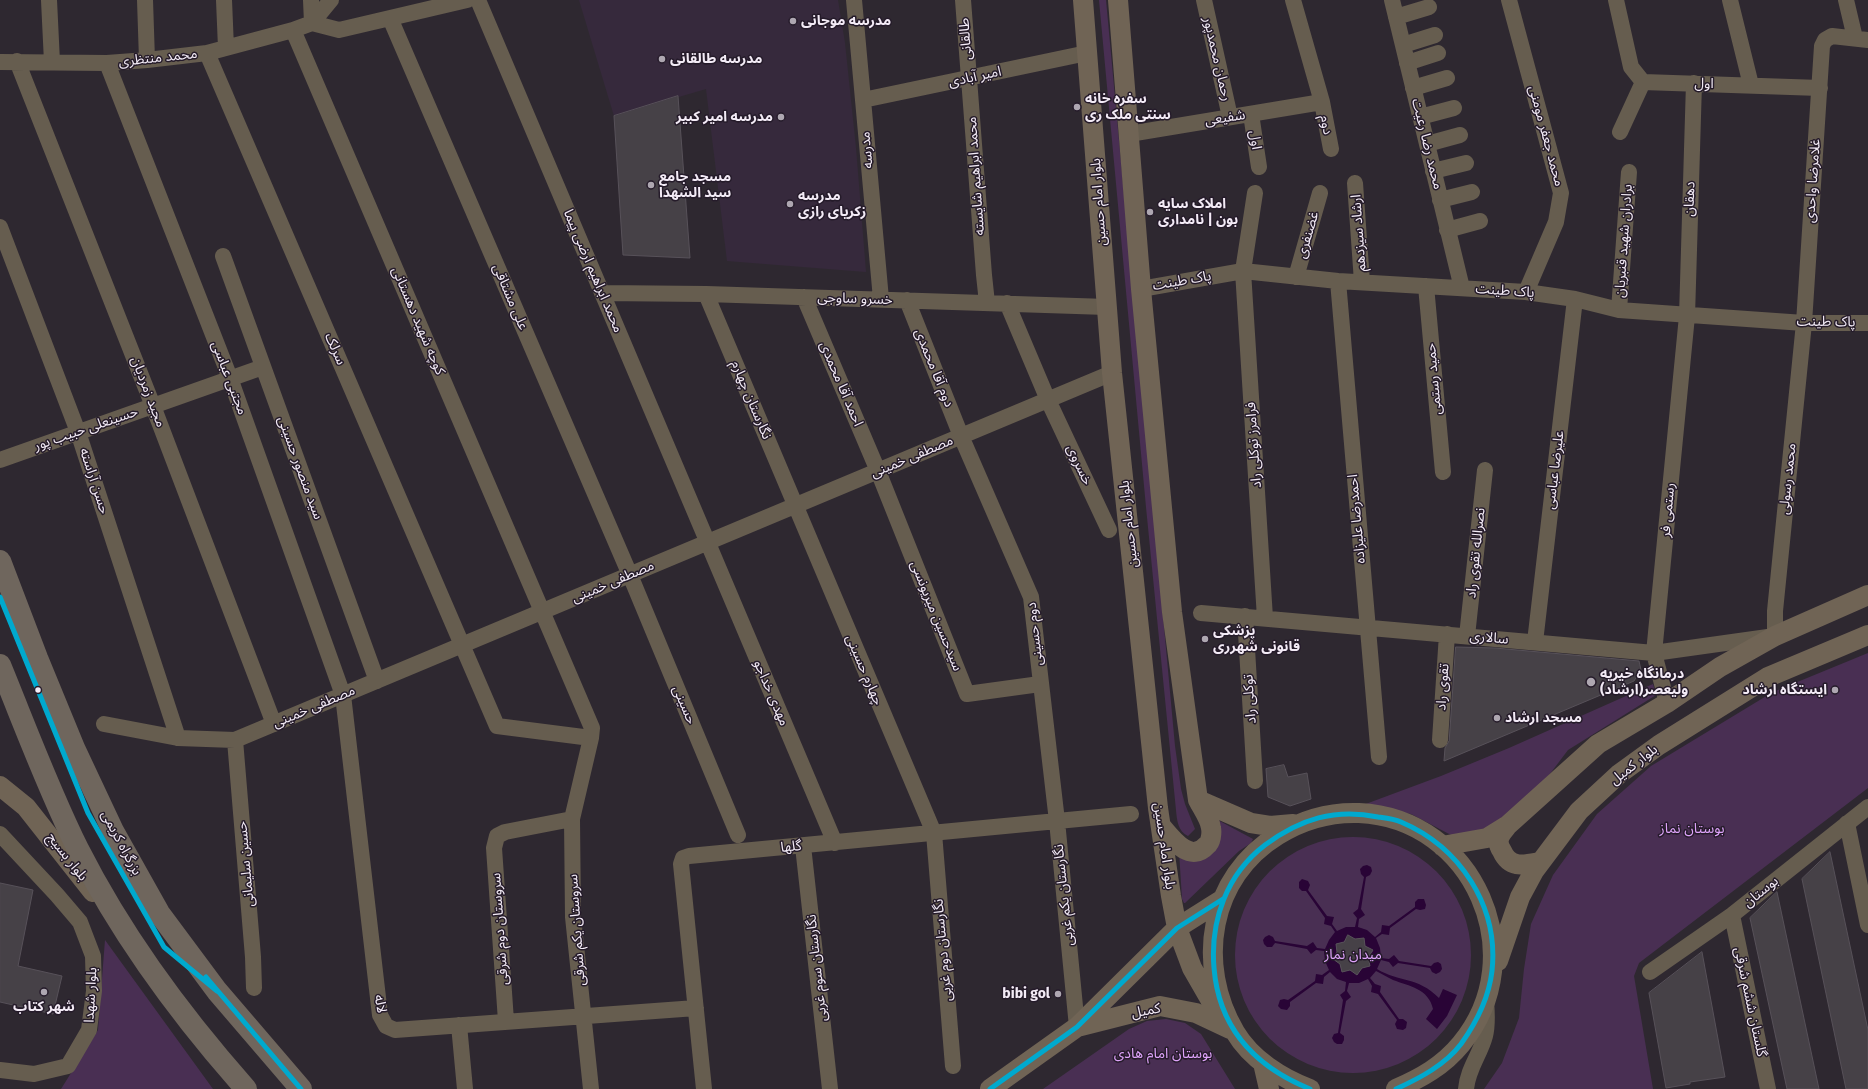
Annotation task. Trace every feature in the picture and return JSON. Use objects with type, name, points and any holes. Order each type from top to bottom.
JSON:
[{"type":"highway","name":"بزرگراه کریمی","points":[[0,561],[37,658],[74,748],[113,831],[159,913],[217,990],[302,1089]]},
{"type":"highway","points":[[0,665],[78,849],[126,934],[174,1001],[240,1084]]},
{"type":"main road","name":"بلوار امام حسین","points":[[1083,0],[1112,373],[1161,826],[1177,928],[1184,949],[1200,985],[1235,1032]]},
{"type":"main road","points":[[1118,0],[1141,289],[1172,612],[1198,800],[1212,828],[1210,842],[1203,850],[1196,853],[1181,848],[1161,826]]},
{"type":"main road","points":[[1442,846],[1487,838],[1508,825],[1598,744],[1667,703],[1720,667],[1776,636],[1868,595]]},
{"type":"main road","name":"بلوار کمیل","points":[[1488,992],[1520,897],[1540,862],[1579,811],[1619,774],[1658,745],[1768,677],[1868,635]]},
{"type":"main road","name":"بلوار بسیج","points":[[0,786],[26,806],[126,934]]},
{"type":"main road","points":[[1198,800],[1251,823],[1270,826],[1300,824]]},
{"type":"main road","points":[[1310,1089],[1286,1079],[1263,1063],[1252,1053],[1235,1032],[1218,994],[1213,967],[1213,939],[1215,925],[1223,899],[1239,872],[1249,859],[1272,838],[1300,824],[1314,819],[1344,814],[1374,815],[1403,823],[1430,837],[1442,846],[1457,861],[1470,877],[1488,916],[1493,944],[1493,964],[1488,992],[1480,1016],[1465,1040],[1438,1068],[1422,1089]]},
{"type":"main road","points":[[1508,825],[1499,839],[1500,847],[1504,856],[1511,863],[1520,865],[1540,862]]},
{"type":"main road","name":"کمیل","points":[[990,1089],[1077,1027],[1177,928],[1223,899]]},
{"type":"main road","name":"کمیل","points":[[1077,1027],[1160,1006],[1196,1013],[1235,1032]]},
{"type":"main road","points":[[1263,1063],[1269,1089]]},
{"type":"main road","points":[[1396,1089],[1423,1077],[1438,1068]]},
{"type":"street","points":[[49,0],[52,62]]},
{"type":"street","points":[[145,0],[147,60]]},
{"type":"street","points":[[224,0],[226,48]]},
{"type":"street","points":[[310,0],[312,23]]},
{"type":"street","points":[[312,23],[331,0]]},
{"type":"street","points":[[312,23],[339,30],[467,0]]},
{"type":"street","name":"محمد ابراهیم ارضی پیما","points":[[478,0],[708,542]]},
{"type":"street","name":"مدرسه","points":[[854,0],[881,300]]},
{"type":"street","name":"طالقانی","points":[[963,0],[969,78]]},
{"type":"street","name":"رحمان محمدپور","points":[[1204,0],[1230,117]]},
{"type":"street","name":"دوم","points":[[1293,0],[1322,102],[1331,149]]},
{"type":"street","name":"محمد رضا رعیت","points":[[1392,0],[1462,288]]},
{"type":"street","name":"محمد جعفر مومنی","points":[[1509,0],[1561,193],[1556,222],[1526,292]]},
{"type":"street","points":[[1616,0],[1631,67],[1643,82],[1620,132]]},
{"type":"street","points":[[1730,0],[1751,86]]},
{"type":"street","points":[[1846,0],[1862,39]]},
{"type":"street","points":[[1396,17],[1430,7]]},
{"type":"street","name":"علی مشتاقی","points":[[390,18],[630,575]]},
{"type":"street","name":"محمد منتظری","points":[[0,62],[107,63],[207,53],[293,30],[312,23]]},
{"type":"street","name":"کوچه شهید دهستانی","points":[[293,30],[588,716],[592,728],[591,738]]},
{"type":"street","points":[[1403,45],[1435,35]]},
{"type":"street","name":"غلامرضا واحدی","points":[[1804,323],[1822,46],[1825,40],[1832,36],[1862,39]]},
{"type":"street","name":"سرلک","points":[[207,53],[497,726],[591,738]]},
{"type":"street","name":"امیر آبادی","points":[[863,100],[1087,53]]},
{"type":"street","points":[[1407,63],[1438,53]]},
{"type":"street","name":"مجید زمردیان","points":[[17,61],[153,406],[274,724]]},
{"type":"street","name":"مجتبی عباسی","points":[[107,63],[230,378],[343,695]]},
{"type":"street","name":"محمد ابراهیم شایسته","points":[[969,78],[987,303]]},
{"type":"street","points":[[1413,88],[1447,78]]},
{"type":"street","name":"اول","points":[[1643,82],[1820,88]]},
{"type":"street","name":"دهقان","points":[[1687,316],[1694,83]]},
{"type":"street","name":"شفیعی","points":[[1129,134],[1322,102]]},
{"type":"street","points":[[1420,117],[1454,108]]},
{"type":"street","name":"اول","points":[[1251,114],[1258,167]]},
{"type":"street","points":[[1427,144],[1460,135]]},
{"type":"street","points":[[1433,171],[1466,163]]},
{"type":"street","name":"برادران شهید قنبریان","points":[[1619,310],[1629,172]]},
{"type":"street","name":"ارشاد سیزدهم","points":[[1355,183],[1362,282]]},
{"type":"street","points":[[1440,200],[1472,192]]},
{"type":"street","name":"فرامرز توکلی راد","points":[[1254,193],[1243,271],[1266,618]]},
{"type":"street","name":"غضنفری","points":[[1296,277],[1320,193]]},
{"type":"street","points":[[1447,230],[1480,221]]},
{"type":"street","name":"حسن آراسته","points":[[0,227],[78,432],[178,738]]},
{"type":"street","name":"سید منصور حسینی","points":[[223,256],[377,681]]},
{"type":"street","name":"پاک طینت","points":[[1141,289],[1243,271],[1338,281],[1526,292],[1575,299],[1619,310],[1687,316],[1804,323],[1868,323]]},
{"type":"street","name":"احمدرضا علیزاده","points":[[1338,281],[1378,756]]},
{"type":"street","name":"حمید رستمی","points":[[1426,286],[1443,472]]},
{"type":"street","name":"خسرو ساوجی","points":[[602,293],[706,294],[1107,306]]},
{"type":"street","name":"نگارستان چهارم","points":[[706,294],[795,506]]},
{"type":"street","name":"احمد آقا محمدی","points":[[804,297],[878,471]]},
{"type":"street","name":"علیرضا عباسی","points":[[1535,642],[1575,299]]},
{"type":"street","name":"دوم آقا محمدی","points":[[908,300],[961,436]]},
{"type":"street","name":"خسروی","points":[[1007,304],[1048,400],[1109,530]]},
{"type":"street","name":"رستمی فر","points":[[1667,703],[1654,653],[1687,316]]},
{"type":"street","name":"محمد رسولی","points":[[1776,636],[1775,611],[1804,323]]},
{"type":"street","name":"حسینعلی حبیب پور","points":[[0,460],[263,367]]},
{"type":"street","name":"مصطفی خمینی","points":[[104,724],[178,738],[235,740],[1112,373]]},
{"type":"street","name":"دوم حسینی","points":[[961,436],[1031,597],[1057,821]]},
{"type":"street","name":"نصرالله تقوی راد","points":[[1466,636],[1486,470]]},
{"type":"street","name":"سیدحسین میریونسی","points":[[878,471],[967,694],[1040,684]]},
{"type":"street","name":"چهارم حسینی","points":[[795,506],[934,834]]},
{"type":"street","name":"مهدی خداجو","points":[[708,542],[835,843]]},
{"type":"street","name":"حسینی","points":[[630,575],[738,835]]},
{"type":"street","name":"سالاری","points":[[1201,612],[1654,653],[1776,636]]},
{"type":"street","name":"توکلی راد","points":[[1245,616],[1256,781]]},
{"type":"street","name":"تقوی راد","points":[[1440,740],[1447,634]]},
{"type":"street","name":"لاله","points":[[343,695],[380,1015],[386,1026],[395,1030],[696,1008]]},
{"type":"street","name":"سروستان یکم شرقی","points":[[591,738],[572,819],[573,917],[591,1089]]},
{"type":"street","name":"حسین سلیمانی","points":[[235,740],[254,957],[254,988]]},
{"type":"street","name":"بوستان","points":[[1650,972],[1732,915],[1868,807]]},
{"type":"street","name":"گلها","points":[[704,1089],[680,864],[683,858],[689,856],[934,834],[1131,814]]},
{"type":"street","name":"سروستان دوم شرقی","points":[[506,1021],[494,848],[497,836],[505,832],[572,819]]},
{"type":"street","name":"نگارستان یکم غربی","points":[[1057,821],[1077,1027]]},
{"type":"street","points":[[1847,823],[1868,925]]},
{"type":"street","name":"بلوار شهدا","points":[[0,834],[80,922],[93,956],[94,991],[89,1030],[68,1066],[34,1074],[0,1070]]},
{"type":"street","name":"نگارستان دوم غربی","points":[[934,834],[953,1066]]},
{"type":"street","name":"نگارستان سوم غربی","points":[[803,846],[830,1089]]},
{"type":"street","name":"گلستان ششم شرقی","points":[[1732,915],[1768,1089]]},
{"type":"street","points":[[1466,1089],[1467,1076],[1485,1036],[1488,992]]},
{"type":"street","points":[[459,1025],[465,1089]]},
{"type":"shaded area","points":[[579,0],[838,0],[845,43],[856,148],[866,272],[727,261],[706,89],[614,116]]},
{"type":"shaded area","points":[[1367,865],[1371,867],[1372,871],[1370,875],[1366,877],[1361,909],[1365,915],[1359,919],[1358,927],[1367,930],[1375,937],[1381,932],[1382,925],[1389,926],[1415,907],[1415,902],[1418,899],[1424,899],[1426,905],[1425,909],[1416,909],[1390,928],[1389,935],[1382,934],[1376,938],[1380,948],[1381,958],[1389,959],[1394,955],[1399,961],[1431,966],[1438,962],[1441,964],[1442,969],[1436,974],[1432,972],[1430,968],[1398,963],[1393,967],[1389,962],[1381,960],[1377,969],[1423,986],[1439,998],[1443,989],[1457,995],[1447,1016],[1437,1029],[1426,1019],[1433,1009],[1431,1002],[1423,993],[1418,989],[1393,980],[1376,971],[1370,978],[1375,984],[1381,986],[1380,992],[1399,1019],[1403,1019],[1407,1022],[1406,1028],[1403,1030],[1397,1029],[1395,1024],[1397,1020],[1378,994],[1371,992],[1372,986],[1368,979],[1359,983],[1349,983],[1347,991],[1351,997],[1346,1001],[1340,1033],[1344,1036],[1344,1040],[1342,1044],[1337,1044],[1332,1038],[1334,1034],[1338,1033],[1343,1000],[1340,995],[1345,991],[1346,982],[1337,979],[1330,972],[1324,977],[1323,984],[1316,983],[1290,1002],[1290,1006],[1287,1010],[1281,1009],[1278,1006],[1280,1000],[1288,1000],[1315,981],[1316,974],[1322,975],[1329,970],[1325,961],[1324,951],[1316,950],[1311,954],[1307,949],[1275,943],[1272,947],[1267,947],[1263,940],[1269,935],[1273,937],[1275,941],[1307,946],[1313,942],[1317,948],[1325,949],[1335,932],[1331,926],[1324,924],[1325,918],[1306,891],[1302,891],[1299,888],[1299,882],[1302,879],[1308,881],[1310,885],[1308,890],[1327,916],[1334,917],[1332,924],[1337,931],[1346,927],[1355,927],[1357,918],[1353,913],[1358,909],[1364,877],[1361,874],[1360,869]],"holes":[[[1348,935],[1355,939],[1364,938],[1365,946],[1373,951],[1357,975],[1350,970],[1342,972],[1340,964],[1333,959],[1337,952],[1336,944],[1344,942]]]},
{"type":"green space","points":[[1099,0],[1106,0],[1175,746],[1181,789],[1195,829],[1188,836],[1180,828],[1176,814]]},
{"type":"green space","name":"بوستان نماز","points":[[1868,653],[1868,788],[1639,963],[1634,976],[1653,1089],[1484,1089],[1502,1063],[1519,1018],[1524,969],[1531,924],[1553,875],[1597,814],[1651,766],[1773,692]]},
{"type":"green space","points":[[1653,684],[1656,695],[1568,750],[1534,795],[1487,828],[1453,836],[1411,814],[1363,805],[1441,776],[1509,748]]},
{"type":"green space","points":[[1214,818],[1253,839],[1251,843],[1239,851],[1184,903],[1182,899],[1179,851],[1193,859]]},
{"type":"green space","name":"میدان نماز","points":[[1353,837],[1376,839],[1409,851],[1428,864],[1444,880],[1457,899],[1466,921],[1469,932],[1471,955],[1469,978],[1457,1011],[1444,1030],[1428,1046],[1409,1059],[1387,1068],[1376,1071],[1353,1073],[1330,1071],[1297,1059],[1278,1046],[1262,1030],[1249,1011],[1240,989],[1237,978],[1235,955],[1237,932],[1249,899],[1262,880],[1278,864],[1297,851],[1319,842],[1330,839]]},
{"type":"green space","points":[[105,940],[213,1089],[61,1089],[98,1030]]},
{"type":"green space","name":"بوستان امام هادی","points":[[1166,1019],[1185,1023],[1201,1034],[1235,1089],[1043,1089],[1129,1029],[1147,1021]]},
{"type":"building","name":"مسجد جامع سید الشهدا","points":[[678,96],[690,258],[623,255],[614,116]]},
{"type":"building","name":"مسجد ارشاد","points":[[1456,647],[1495,648],[1639,661],[1641,670],[1634,681],[1444,761],[1445,748],[1449,741]]},
{"type":"building","points":[[1284,765],[1288,777],[1307,773],[1311,799],[1290,806],[1268,797],[1266,769]]},
{"type":"building","points":[[1830,852],[1868,1030],[1868,1089],[1846,1089],[1802,879]]},
{"type":"building","points":[[0,883],[33,890],[18,966],[62,976],[53,1014],[0,1002]]},
{"type":"building","points":[[1777,892],[1819,1089],[1787,1089],[1750,918]]},
{"type":"building","points":[[1348,935],[1355,939],[1364,938],[1365,946],[1373,950],[1368,957],[1370,966],[1362,968],[1357,975],[1350,970],[1342,972],[1340,964],[1333,959],[1337,952],[1336,944],[1344,942]]},
{"type":"building","points":[[1702,952],[1725,1077],[1690,1082],[1690,1084],[1666,1088],[1649,993]]},
{"type":"transit line","points":[[0,597],[88,813],[164,947],[217,991]]},
{"type":"transit line","points":[[1310,1089],[1291,1080],[1257,1057],[1232,1027],[1217,990],[1213,950],[1215,933],[1218,916],[1231,884],[1240,870],[1265,845],[1291,828],[1305,822],[1333,815],[1347,814],[1398,821],[1422,833],[1441,847],[1458,863],[1471,882],[1482,902],[1489,924],[1493,947],[1492,971],[1485,1000],[1472,1027],[1455,1052],[1440,1065],[1396,1089]]},
{"type":"transit line","points":[[990,1089],[1077,1027],[1177,928],[1223,899]]},
{"type":"transit line","points":[[206,977],[301,1089]]},
{"type":"place","name":"مدرسه موجانی","points":[[793,21]]},
{"type":"place","name":"مدرسه طالقانی","points":[[662,59]]},
{"type":"place","name":"سفره خانه سنتی ملک ری","points":[[1077,107]]},
{"type":"place","name":"مدرسه امیر کبیر","points":[[781,117]]},
{"type":"place","name":"مسجد جامع سید الشهدا","points":[[651,185]]},
{"type":"place","name":"مدرسه زکریای رازی","points":[[790,204]]},
{"type":"place","name":"املاک سایه بون | نامداری","points":[[1150,212]]},
{"type":"place","name":"پزشکی قانونی شهرری","points":[[1205,639]]},
{"type":"place","name":"درمانگاه خیریه ولیعصر(ارشاد)","points":[[1591,682]]},
{"type":"place","name":"ایستگاه ارشاد","points":[[1835,690]]},
{"type":"place","name":"مسجد ارشاد","points":[[1497,718]]},
{"type":"place","name":"شهر کتاب","points":[[44,992]]},
{"type":"place","name":"bibi gol","points":[[1058,994]]}]
